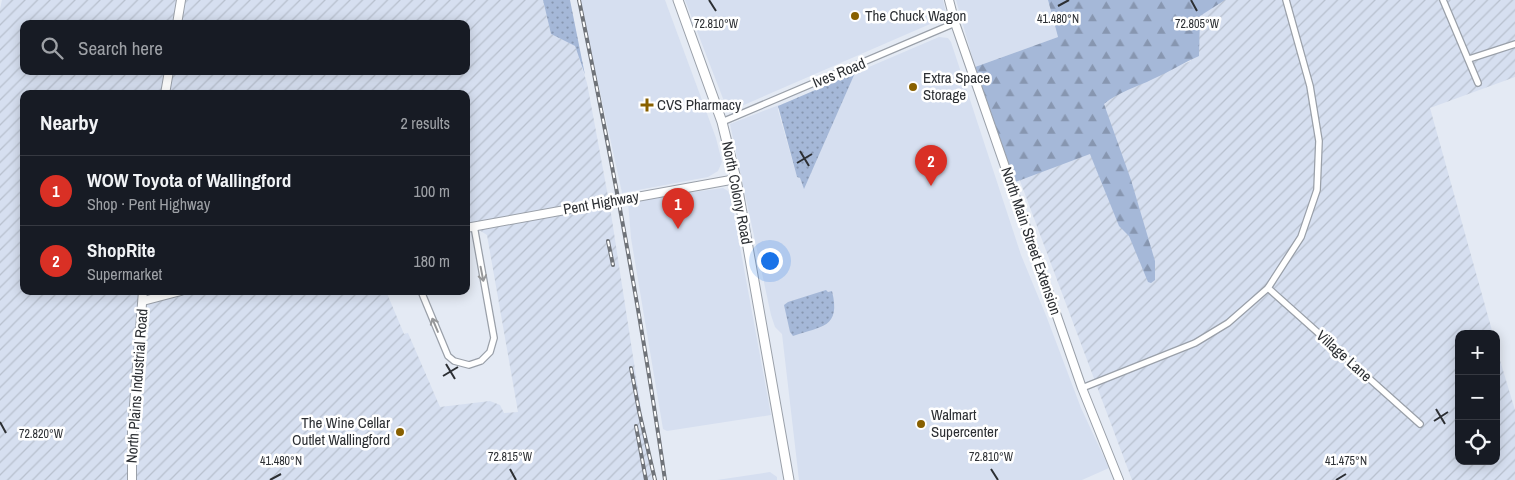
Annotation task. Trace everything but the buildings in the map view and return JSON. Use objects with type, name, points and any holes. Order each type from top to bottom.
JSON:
[{"type":"main road","name":"North Colony Road","points":[[678,0],[722,122],[736,179],[789,480]]},
{"type":"street","points":[[178,20],[181,0]]},
{"type":"street","name":"North Main Street Extension","points":[[949,0],[955,23],[1082,388],[1119,480]]},
{"type":"street","points":[[1082,388],[1195,343],[1228,324],[1268,288],[1301,237],[1317,190],[1319,141],[1310,86],[1286,0]]},
{"type":"street","points":[[1442,0],[1478,83]]},
{"type":"street","name":"Ives Road","points":[[722,122],[955,23]]},
{"type":"street","points":[[1469,59],[1515,44]]},
{"type":"street","points":[[166,90],[168,75]]},
{"type":"street","name":"Pent Highway","points":[[470,227],[736,179]]},
{"type":"street","points":[[423,295],[448,356],[454,362],[465,365],[477,363],[485,359],[493,346],[494,338],[470,227]]},
{"type":"street","name":"Village Lane","points":[[1268,288],[1420,424]]},
{"type":"street","name":"North Plains Industrial Road","points":[[132,480],[132,431],[143,295]]},
{"type":"street","points":[[142,301],[165,295]]},
{"type":"shaded area","points":[[2,0],[543,0],[551,34],[575,46],[587,83],[610,207],[652,480],[0,480],[0,9]]},
{"type":"shaded area","points":[[580,0],[665,0],[716,138],[722,162],[718,171],[708,177],[622,193]]},
{"type":"shaded area","points":[[685,0],[943,0],[946,13],[944,18],[730,111],[727,109]]},
{"type":"shaded area","points":[[956,0],[1048,0],[1058,37],[975,67]]},
{"type":"shaded area","points":[[1169,0],[1515,0],[1515,77],[1430,108],[1492,330],[1455,330],[1455,465],[1500,465],[1500,360],[1515,410],[1515,480],[1132,480],[1002,133],[1191,61]]},
{"type":"shaded area","points":[[939,37],[948,38],[951,42],[1021,255],[1081,408],[1109,468],[1082,480],[799,480],[782,334],[775,327],[771,315],[730,124],[779,105],[778,110],[797,177],[800,178],[804,188],[855,73]]},
{"type":"shaded area","points":[[723,188],[728,191],[731,198],[771,415],[667,431],[663,429],[631,238],[628,201]]},
{"type":"shaded area","points":[[770,472],[777,477],[777,480],[717,480]]},
{"type":"green space","points":[[543,0],[570,0],[585,75],[575,46],[551,34]]},
{"type":"green space","points":[[1048,0],[1225,0],[1200,16],[1199,56],[1121,93],[1104,104],[1131,180],[1155,261],[1155,280],[1151,283],[1148,282],[1129,236],[1119,226],[1090,154],[1015,182],[975,67],[1058,37]]},
{"type":"green space","points":[[855,73],[804,189],[800,178],[797,177],[778,106]]},
{"type":"green space","points":[[826,290],[828,292],[832,291],[834,312],[831,319],[827,324],[793,336],[790,332],[784,305]]},
{"type":"railway","points":[[579,0],[626,240],[665,480]]},
{"type":"railway","points":[[608,241],[613,265]]},
{"type":"railway","points":[[631,368],[655,480]]},
{"type":"railway","points":[[636,426],[646,480]]},
{"type":"place","name":"The Chuck Wagon","points":[[855,16]]},
{"type":"place","name":"Extra Space Storage","points":[[913,87]]},
{"type":"place","name":"CVS Pharmacy","points":[[647,105]]},
{"type":"place","name":"ShopRite","points":[[931,186]]},
{"type":"place","name":"WOW Toyota of Wallingford","points":[[678,229]]},
{"type":"place","name":"Walmart Supercenter","points":[[921,424]]},
{"type":"place","name":"The Wine Cellar Outlet Wallingford","points":[[400,432]]}]
